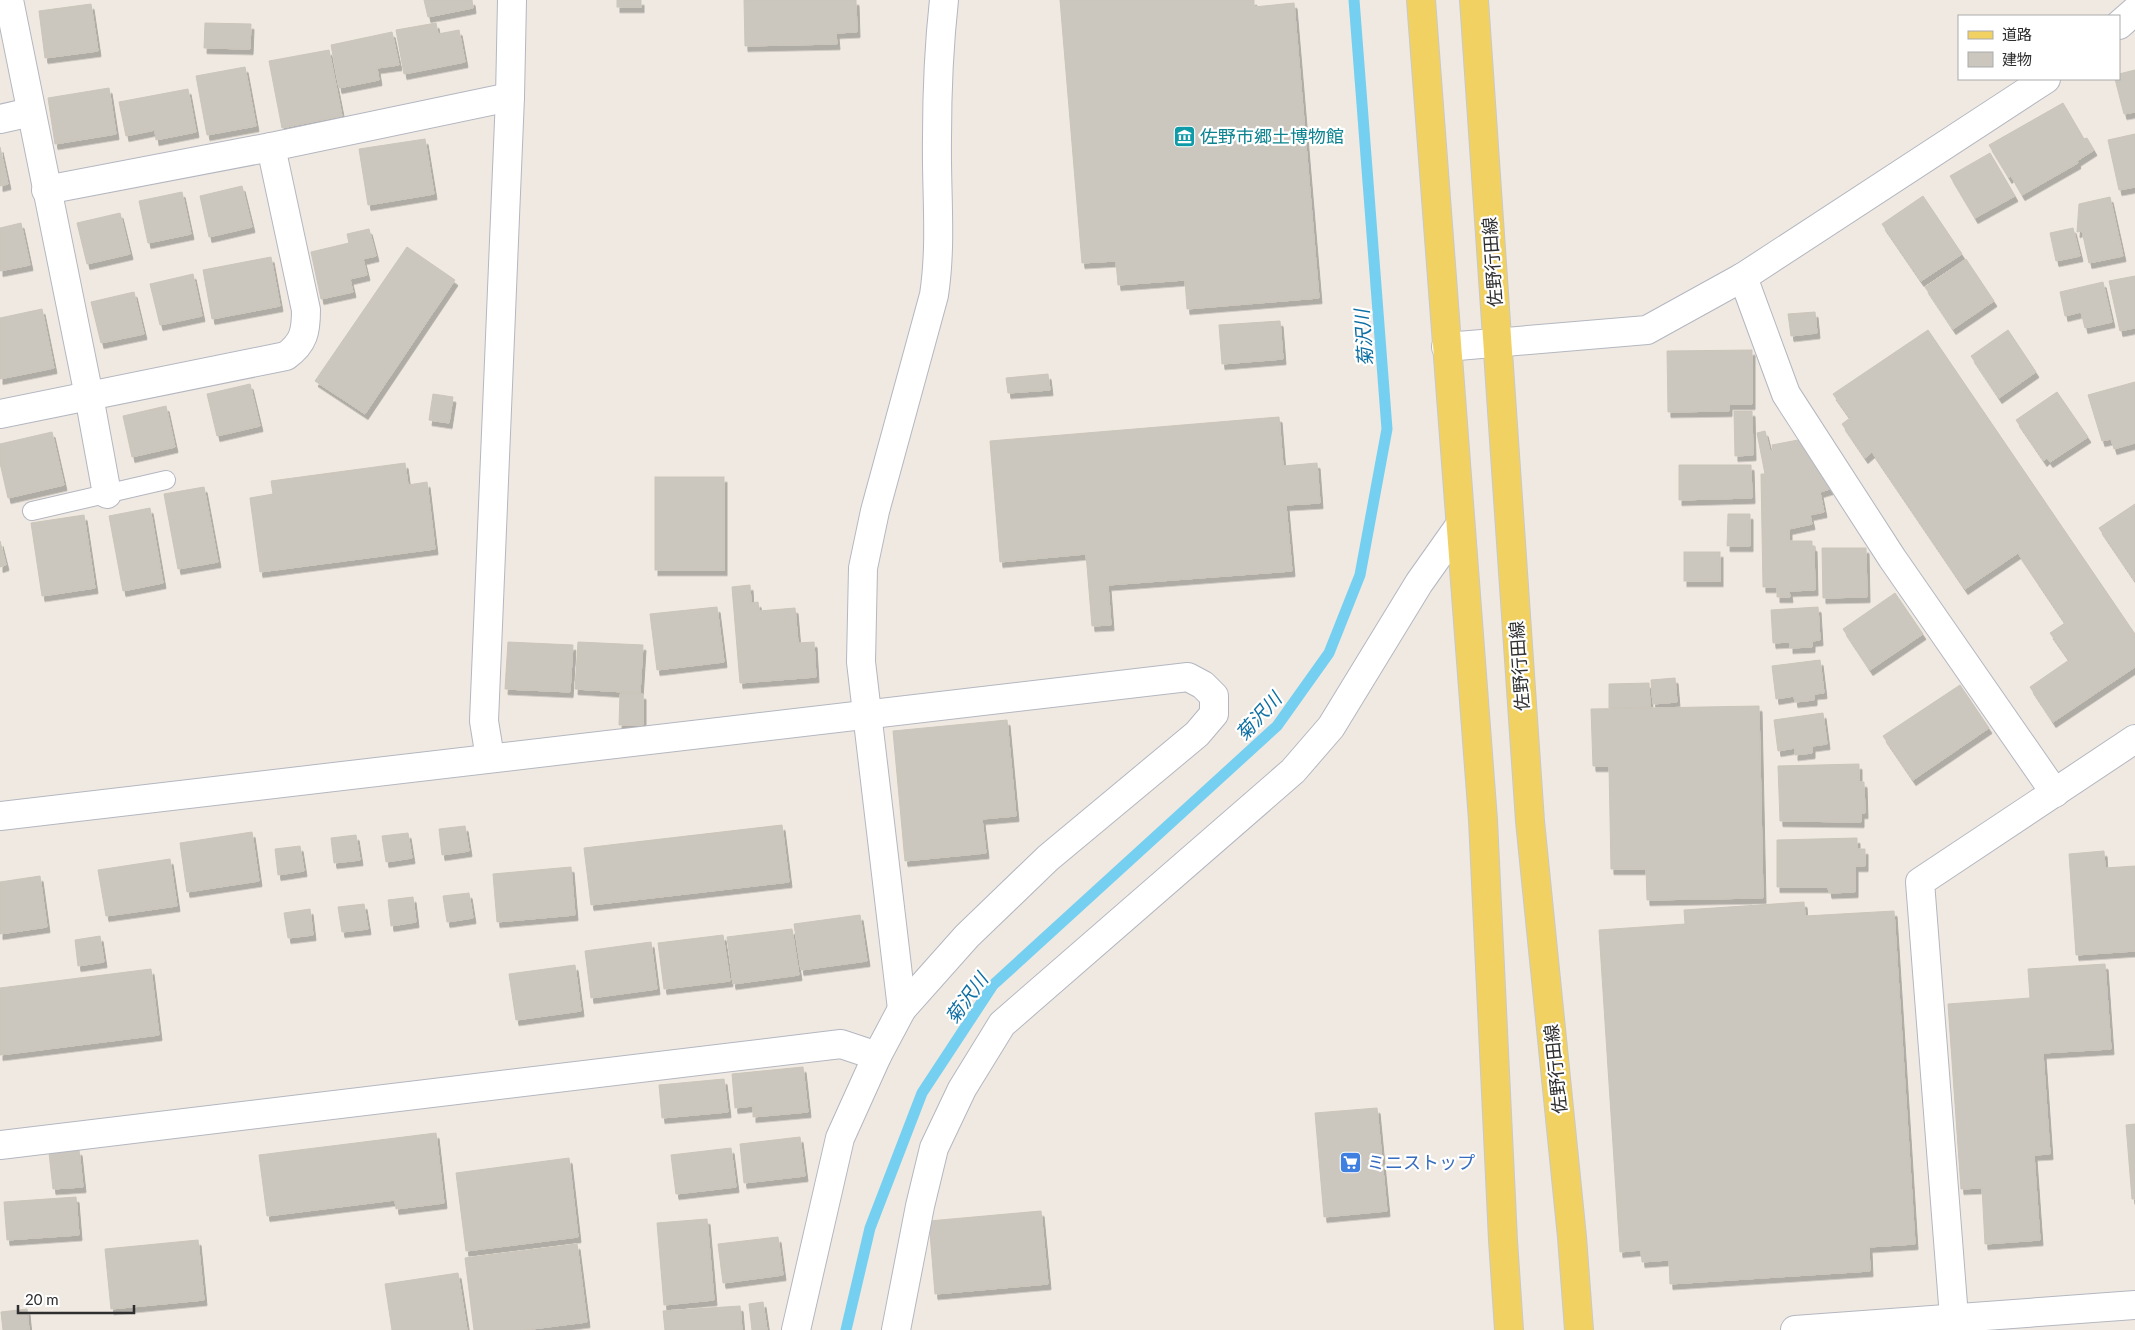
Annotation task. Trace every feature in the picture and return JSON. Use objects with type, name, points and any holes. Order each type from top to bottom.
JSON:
[{"type":"main road","points":[[1421,0],[1483,820],[1509,1330]]},
{"type":"main road","name":"佐野行田線","points":[[1474,0],[1530,821],[1572,1237],[1579,1330]]},
{"type":"street","points":[[9,0],[107,494]]},
{"type":"street","points":[[490,758],[484,721],[510,97],[512,0]]},
{"type":"street","points":[[902,1009],[861,662],[863,568],[875,510],[934,295],[939,263],[936,138],[944,0]]},
{"type":"street","points":[[2120,24],[2135,11]]},
{"type":"street","points":[[1446,347],[1647,330],[1743,277],[2044,80]]},
{"type":"street","points":[[46,190],[510,97]]},
{"type":"street","points":[[0,119],[31,112]]},
{"type":"street","points":[[0,414],[286,356],[297,348],[306,330],[306,310],[271,146]]},
{"type":"street","points":[[1743,277],[1786,394],[1892,558],[2055,793]]},
{"type":"street","points":[[896,1330],[920,1206],[934,1148],[962,1089],[1002,1024],[1293,771],[1331,727],[1419,583],[1460,525]]},
{"type":"street","points":[[0,816],[1188,677],[1203,685],[1214,696],[1214,714],[1197,734],[1048,858],[967,936],[902,1009],[877,1056],[840,1138],[796,1330]]},
{"type":"street","points":[[1955,1324],[1920,882],[2135,739]]},
{"type":"street","points":[[0,1145],[842,1044],[877,1056]]},
{"type":"street","points":[[1795,1330],[1955,1324],[2135,1304]]},
{"type":"lane","points":[[32,511],[166,480]]},
{"type":"building","points":[[424,0],[472,0],[473,8],[428,17]]},
{"type":"building","points":[[617,0],[641,0],[641,7],[617,7]]},
{"type":"building","points":[[744,0],[856,0],[857,32],[836,33],[837,44],[745,46]]},
{"type":"building","points":[[1060,0],[1254,0],[1254,7],[1294,3],[1319,298],[1187,309],[1185,280],[1118,285],[1116,261],[1082,263]]},
{"type":"building","points":[[91,4],[98,51],[45,58],[39,11]]},
{"type":"building","points":[[205,23],[251,24],[250,49],[204,48]]},
{"type":"building","points":[[436,23],[438,34],[459,30],[465,62],[404,74],[396,30]]},
{"type":"building","points":[[392,32],[399,65],[377,68],[379,80],[339,88],[331,45]]},
{"type":"building","points":[[329,50],[342,116],[282,128],[269,61]]},
{"type":"building","points":[[245,67],[256,126],[207,135],[196,76]]},
{"type":"building","points":[[2135,70],[2135,112],[2124,114],[2115,80],[2120,80],[2120,74]]},
{"type":"building","points":[[109,88],[116,134],[55,144],[48,98]]},
{"type":"building","points":[[188,89],[196,132],[156,140],[155,130],[126,136],[119,102]]},
{"type":"building","points":[[2063,103],[2084,139],[2087,138],[2094,150],[2077,161],[2078,163],[2022,195],[1989,145]]},
{"type":"building","points":[[2135,134],[2135,187],[2119,190],[2108,140]]},
{"type":"building","points":[[425,139],[434,194],[368,205],[359,149]]},
{"type":"building","points":[[0,147],[8,184],[0,186]]},
{"type":"building","points":[[1990,153],[2015,196],[1975,218],[1950,176]]},
{"type":"building","points":[[242,186],[252,227],[209,237],[200,196]]},
{"type":"building","points":[[182,192],[191,234],[148,243],[139,201]]},
{"type":"building","points":[[1923,196],[1962,254],[1921,281],[1882,224]]},
{"type":"building","points":[[2110,197],[2123,256],[2089,263],[2082,231],[2077,232],[2079,204]]},
{"type":"building","points":[[120,213],[130,254],[87,264],[77,223]]},
{"type":"building","points":[[21,223],[30,265],[0,271],[0,228]]},
{"type":"building","points":[[2073,228],[2080,256],[2056,261],[2050,233]]},
{"type":"building","points":[[369,229],[376,256],[363,259],[367,275],[350,279],[353,292],[321,299],[311,252],[349,243],[347,234]]},
{"type":"building","points":[[407,247],[455,280],[365,414],[315,381]]},
{"type":"building","points":[[271,257],[280,306],[212,319],[203,270]]},
{"type":"building","points":[[1966,259],[1994,301],[1953,329],[1925,287]]},
{"type":"building","points":[[193,274],[202,316],[160,325],[150,284]]},
{"type":"building","points":[[2135,276],[2135,328],[2120,331],[2109,281]]},
{"type":"building","points":[[2103,282],[2112,322],[2085,328],[2081,312],[2065,316],[2060,292]]},
{"type":"building","points":[[134,292],[144,334],[101,343],[91,302]]},
{"type":"building","points":[[42,309],[54,368],[0,379],[0,318]]},
{"type":"building","points":[[1815,312],[1817,333],[1791,336],[1788,314]]},
{"type":"building","points":[[1280,321],[1283,359],[1222,364],[1219,325]]},
{"type":"building","points":[[1928,330],[2135,634],[2135,667],[2053,722],[2030,687],[2069,660],[2050,633],[2065,623],[2018,553],[1965,589],[1872,452],[1865,458],[1842,424],[1850,418],[1833,394]]},
{"type":"building","points":[[2008,330],[2036,372],[1999,398],[1971,356]]},
{"type":"building","points":[[1752,350],[1752,404],[1729,404],[1729,411],[1668,412],[1667,351]]},
{"type":"building","points":[[1048,374],[1050,390],[1008,393],[1006,378]]},
{"type":"building","points":[[2135,382],[2135,443],[2114,449],[2111,439],[2102,441],[2088,395]]},
{"type":"building","points":[[250,384],[260,426],[217,436],[207,394]]},
{"type":"building","points":[[2057,392],[2088,437],[2050,462],[2047,458],[2044,461],[2016,420]]},
{"type":"building","points":[[433,394],[453,397],[449,423],[429,420]]},
{"type":"building","points":[[166,406],[175,447],[132,457],[123,416]]},
{"type":"building","points":[[1734,411],[1752,411],[1753,455],[1735,456]]},
{"type":"building","points":[[1279,417],[1283,466],[1317,463],[1320,503],[1286,505],[1292,571],[1108,585],[1111,625],[1092,626],[1086,554],[1000,562],[990,441]]},
{"type":"building","points":[[1765,431],[1770,451],[1773,450],[1772,445],[1798,440],[1830,489],[1820,492],[1824,512],[1810,515],[1812,524],[1789,529],[1789,541],[1812,541],[1812,546],[1814,546],[1815,590],[1789,591],[1790,597],[1777,597],[1777,587],[1763,587],[1761,474],[1765,474],[1757,433]]},
{"type":"building","points":[[52,432],[64,485],[8,498],[0,463],[0,444]]},
{"type":"building","points":[[405,463],[408,485],[427,482],[435,549],[260,572],[250,498],[273,494],[271,481]]},
{"type":"building","points":[[1679,465],[1751,465],[1752,498],[1679,500]]},
{"type":"building","points":[[655,477],[724,477],[724,570],[655,570]]},
{"type":"building","points":[[204,487],[218,562],[178,569],[164,494]]},
{"type":"building","points":[[2135,504],[2135,581],[2099,528]]},
{"type":"building","points":[[150,508],[163,583],[123,591],[109,516]]},
{"type":"building","points":[[1728,514],[1750,514],[1750,546],[1727,546]]},
{"type":"building","points":[[84,515],[95,588],[42,596],[31,523]]},
{"type":"building","points":[[0,541],[6,565],[0,567]]},
{"type":"building","points":[[1822,548],[1866,548],[1867,597],[1823,598]]},
{"type":"building","points":[[1684,552],[1720,552],[1720,581],[1684,581]]},
{"type":"building","points":[[750,585],[751,603],[758,602],[759,611],[795,608],[798,643],[814,642],[816,677],[740,683],[732,587]]},
{"type":"building","points":[[1895,593],[1923,634],[1870,670],[1843,629]]},
{"type":"building","points":[[717,607],[724,662],[657,670],[650,614]]},
{"type":"building","points":[[1818,607],[1820,640],[1812,641],[1812,647],[1790,648],[1790,642],[1773,643],[1771,610]]},
{"type":"building","points":[[508,642],[573,645],[570,692],[505,689]]},
{"type":"building","points":[[578,642],[643,645],[640,693],[575,689]]},
{"type":"building","points":[[1820,660],[1824,693],[1814,694],[1814,700],[1795,702],[1794,696],[1776,699],[1772,666]]},
{"type":"building","points":[[1675,678],[1677,702],[1653,704],[1651,680]]},
{"type":"building","points":[[1649,683],[1650,707],[1609,708],[1609,684]]},
{"type":"building","points":[[1960,685],[1989,728],[1913,780],[1883,736]]},
{"type":"building","points":[[620,694],[643,694],[643,725],[619,725]]},
{"type":"building","points":[[1759,706],[1763,898],[1647,900],[1646,869],[1611,869],[1609,766],[1593,766],[1591,709]]},
{"type":"building","points":[[1823,713],[1827,744],[1812,746],[1812,753],[1795,755],[1795,748],[1778,751],[1774,720]]},
{"type":"building","points":[[1007,720],[1016,816],[982,819],[986,853],[905,861],[893,731]]},
{"type":"building","points":[[1859,764],[1859,782],[1864,782],[1865,813],[1861,813],[1861,822],[1780,821],[1778,766]]},
{"type":"building","points":[[782,825],[789,882],[591,905],[584,848]]},
{"type":"building","points":[[465,826],[469,851],[442,855],[439,829]]},
{"type":"building","points":[[252,832],[259,881],[187,892],[180,843]]},
{"type":"building","points":[[408,833],[412,858],[386,862],[382,836]]},
{"type":"building","points":[[356,835],[360,860],[334,863],[331,838]]},
{"type":"building","points":[[1857,838],[1857,849],[1865,849],[1865,866],[1855,866],[1855,892],[1829,893],[1828,887],[1777,887],[1777,840]]},
{"type":"building","points":[[300,846],[304,871],[278,875],[275,849]]},
{"type":"building","points":[[2104,851],[2105,868],[2135,866],[2135,951],[2076,955],[2069,854]]},
{"type":"building","points":[[170,859],[177,906],[106,916],[98,870]]},
{"type":"building","points":[[571,867],[575,915],[497,922],[493,874]]},
{"type":"building","points":[[40,876],[47,927],[0,934],[0,882]]},
{"type":"building","points":[[469,893],[473,918],[447,922],[443,896]]},
{"type":"building","points":[[413,897],[416,922],[391,926],[388,900]]},
{"type":"building","points":[[1804,902],[1805,916],[1894,911],[1915,1244],[1869,1247],[1870,1271],[1670,1284],[1669,1260],[1642,1262],[1641,1250],[1620,1252],[1599,930],[1685,924],[1684,910]]},
{"type":"building","points":[[364,904],[368,929],[342,932],[338,907]]},
{"type":"building","points":[[310,909],[313,935],[288,938],[284,913]]},
{"type":"building","points":[[860,915],[867,961],[801,970],[794,924]]},
{"type":"building","points":[[792,929],[799,975],[733,984],[727,937]]},
{"type":"building","points":[[723,935],[730,981],[664,989],[658,943]]},
{"type":"building","points":[[100,936],[104,962],[78,966],[75,940]]},
{"type":"building","points":[[651,942],[657,989],[591,998],[585,951]]},
{"type":"building","points":[[2105,964],[2111,1049],[2043,1053],[2050,1154],[2034,1155],[2040,1240],[1985,1244],[1982,1188],[1961,1189],[1948,1004],[2030,998],[2028,969]]},
{"type":"building","points":[[575,965],[581,1011],[516,1020],[509,974]]},
{"type":"building","points":[[151,969],[159,1035],[0,1055],[0,988]]},
{"type":"building","points":[[803,1067],[808,1112],[753,1117],[753,1106],[735,1108],[732,1074]]},
{"type":"building","points":[[724,1079],[728,1112],[662,1118],[659,1085]]},
{"type":"building","name":"ミニストップ","points":[[1377,1108],[1387,1211],[1324,1217],[1315,1113]]},
{"type":"building","points":[[2135,1124],[2135,1199],[2132,1199],[2126,1125]]},
{"type":"building","points":[[436,1133],[444,1203],[396,1209],[395,1200],[267,1216],[259,1155]]},
{"type":"building","points":[[800,1137],[805,1176],[744,1183],[740,1144]]},
{"type":"building","points":[[731,1148],[736,1187],[676,1194],[671,1155]]},
{"type":"building","points":[[79,1150],[83,1187],[53,1189],[49,1153]]},
{"type":"building","points":[[569,1158],[578,1237],[466,1251],[456,1173]]},
{"type":"building","points":[[76,1197],[79,1235],[7,1240],[4,1202]]},
{"type":"building","points":[[1041,1211],[1048,1284],[935,1294],[929,1221]]},
{"type":"building","points":[[707,1219],[714,1300],[664,1305],[657,1223]]},
{"type":"building","points":[[778,1237],[783,1275],[723,1283],[718,1244]]},
{"type":"building","points":[[198,1240],[204,1300],[111,1309],[105,1249]]},
{"type":"building","points":[[577,1244],[587,1322],[524,1330],[474,1330],[465,1258]]},
{"type":"building","points":[[458,1273],[467,1330],[392,1330],[385,1284]]},
{"type":"building","points":[[763,1302],[767,1330],[752,1330],[749,1304]]},
{"type":"building","points":[[740,1306],[742,1330],[665,1330],[663,1311]]},
{"type":"building","points":[[27,1309],[29,1330],[3,1330],[1,1312]]},
{"type":"waterway","name":"菊沢川","points":[[846,1330],[870,1228],[922,1093],[993,985],[1277,726],[1329,653],[1360,575],[1387,429],[1354,0]]},
{"type":"place","name":"佐野市郷土博物館","points":[[1184,136]]},
{"type":"place","name":"ミニストップ","points":[[1351,1162]]}]
